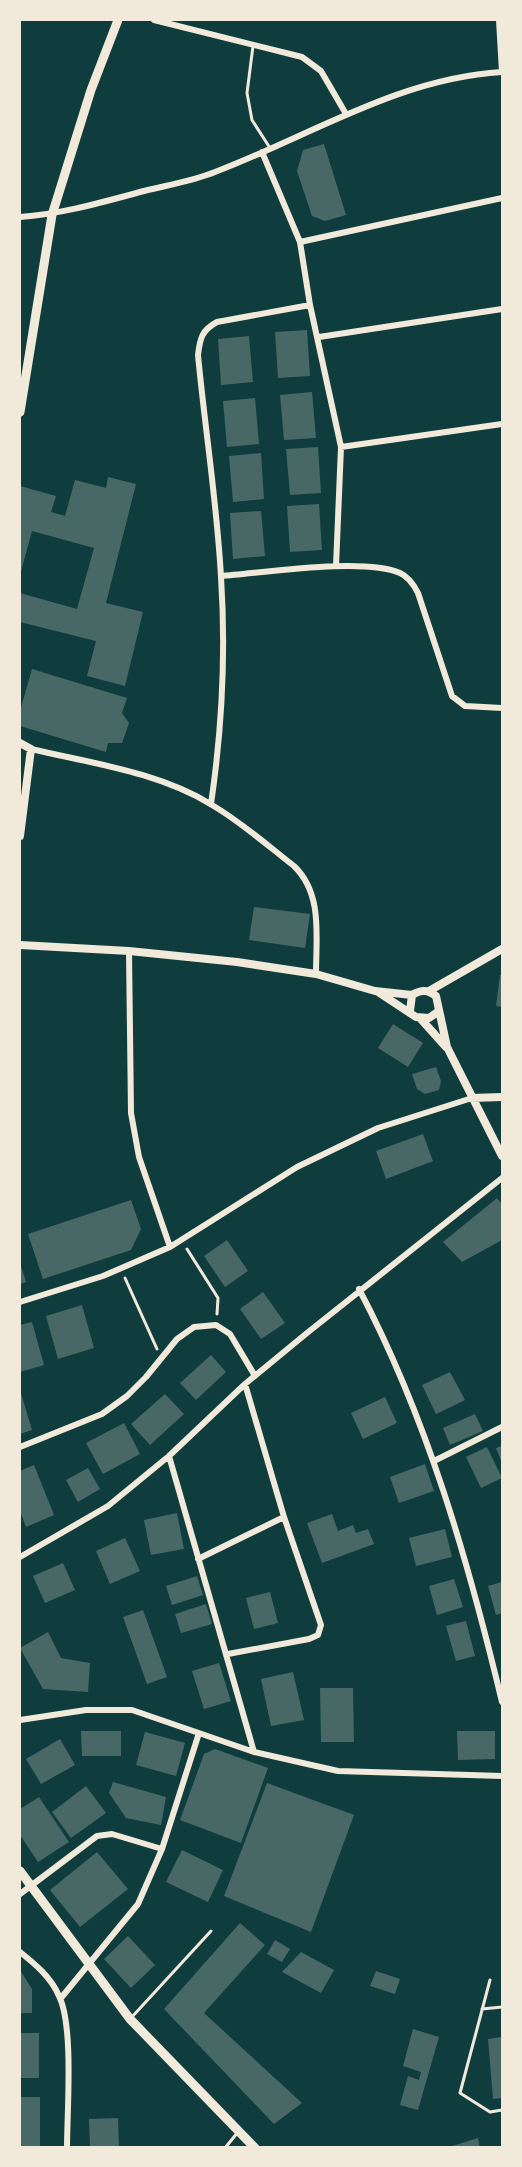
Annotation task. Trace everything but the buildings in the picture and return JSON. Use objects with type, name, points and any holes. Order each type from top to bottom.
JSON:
[{"type":"main road","points":[[20,412],[52,215],[91,90],[118,20]]},
{"type":"main road","points":[[20,1871],[87,1965],[130,2019],[255,2148]]},
{"type":"street","points":[[154,20],[302,57],[315,66],[331,84],[346,114]]},
{"type":"street","points":[[20,217],[52,215],[214,173],[346,114],[408,90],[467,74],[502,72],[499,20]]},
{"type":"street","points":[[262,152],[300,242],[310,305],[319,337],[341,447],[336,566]]},
{"type":"street","points":[[300,242],[502,198]]},
{"type":"street","points":[[211,804],[219,748],[222,691],[221,576],[198,355],[200,338],[205,329],[217,322],[310,305]]},
{"type":"street","points":[[319,337],[502,309]]},
{"type":"street","points":[[341,447],[502,424]]},
{"type":"street","points":[[221,576],[336,566],[386,570],[408,578],[418,593],[452,696],[465,706],[502,708]]},
{"type":"street","points":[[20,743],[31,749],[123,770],[170,786],[211,804],[304,876],[312,893],[315,910],[316,974]]},
{"type":"street","points":[[20,836],[31,749]]},
{"type":"street","points":[[20,945],[129,951],[316,974],[375,991],[412,995],[420,990],[429,991],[436,996],[447,1047],[502,1156]]},
{"type":"street","points":[[429,991],[502,949]]},
{"type":"street","points":[[129,951],[131,1113],[139,1157],[170,1247]]},
{"type":"street","points":[[375,991],[420,1018],[447,1047]]},
{"type":"street","points":[[410,1011],[412,995]]},
{"type":"street","points":[[420,1018],[429,1018],[439,1011]]},
{"type":"street","points":[[20,1302],[121,1268],[170,1247],[297,1167],[378,1128],[471,1098],[502,1097]]},
{"type":"street","points":[[20,1557],[108,1506],[170,1456],[245,1384],[359,1289],[502,1178]]},
{"type":"street","points":[[359,1289],[390,1347],[434,1461],[502,1702]]},
{"type":"street","points":[[20,1447],[102,1414],[127,1396],[177,1339],[194,1327],[216,1325],[230,1334],[255,1376]]},
{"type":"street","points":[[228,1654],[309,1639],[318,1635],[321,1625],[284,1517],[245,1384]]},
{"type":"street","points":[[434,1461],[502,1427]]},
{"type":"street","points":[[170,1456],[254,1752]]},
{"type":"street","points":[[198,1559],[284,1517]]},
{"type":"street","points":[[20,1720],[86,1710],[132,1710],[254,1752],[338,1771],[502,1776]]},
{"type":"street","points":[[61,1998],[138,1904],[162,1849],[199,1732]]},
{"type":"street","points":[[20,1894],[97,1836],[112,1834],[162,1849]]},
{"type":"street","points":[[20,1952],[38,1966],[61,1998],[68,2046],[67,2148]]},
{"type":"lane","points":[[253,46],[247,93],[252,120],[270,148]]},
{"type":"lane","points":[[130,2019],[211,1931]]},
{"type":"lane","points":[[490,1980],[460,2093],[490,2112],[502,2110]]},
{"type":"lane","points":[[482,2009],[502,2007]]},
{"type":"lane","points":[[225,2148],[239,2131]]},
{"type":"path","points":[[181,1240],[218,1298],[216,1325]]},
{"type":"path","points":[[121,1268],[162,1358]]}]
